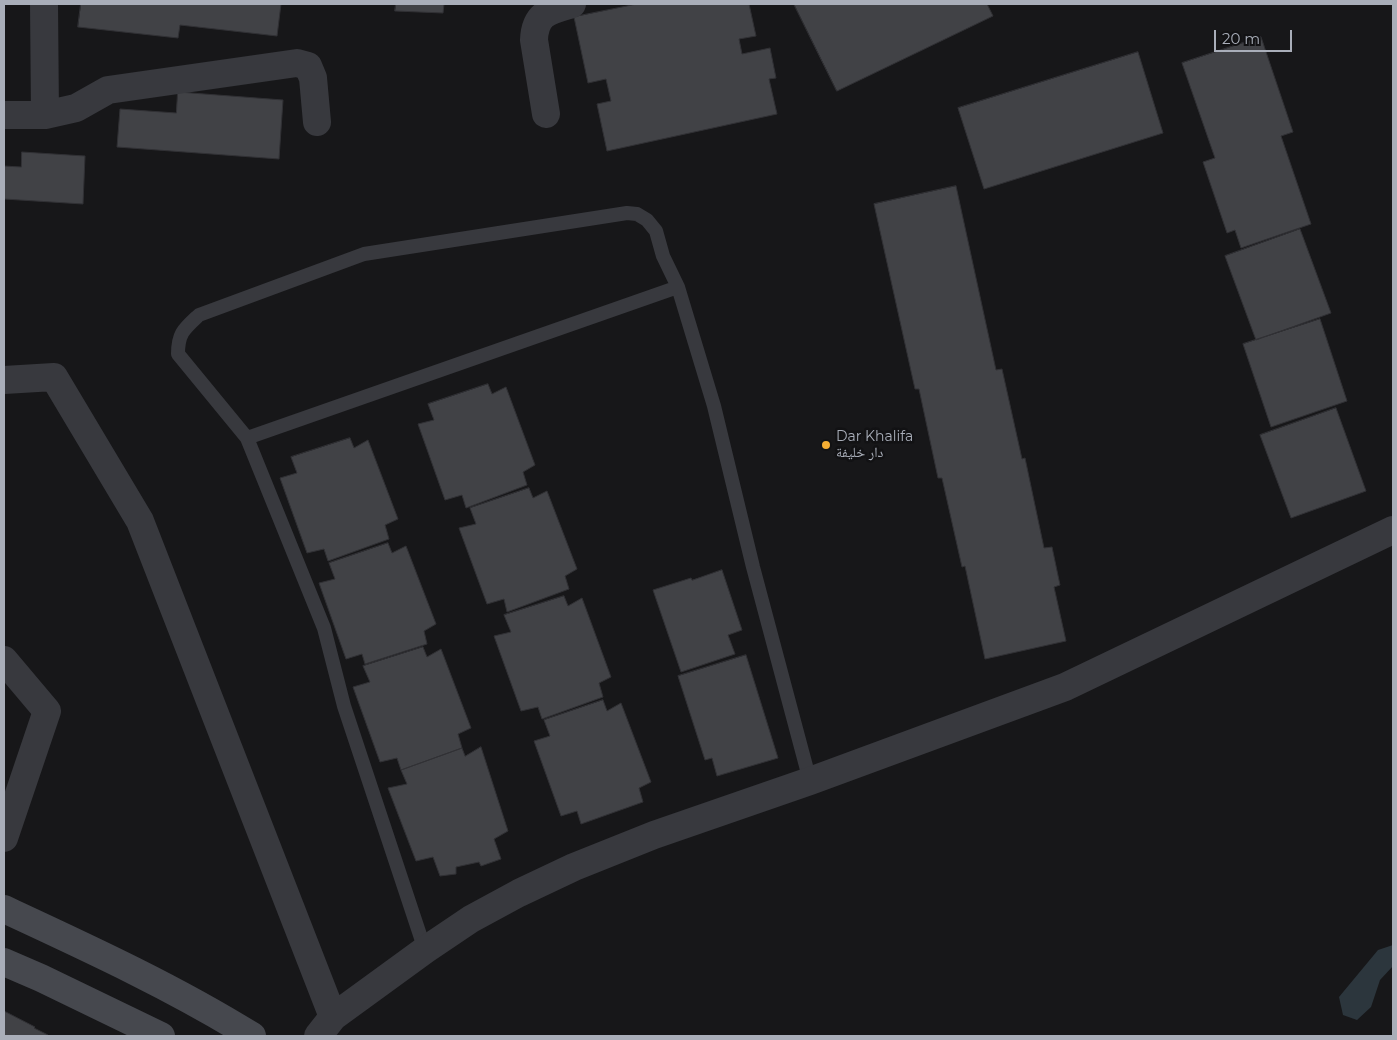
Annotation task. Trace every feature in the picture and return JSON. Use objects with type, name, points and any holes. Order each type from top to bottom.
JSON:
[{"type":"street","points":[[44,4],[45,115]]},
{"type":"street","points":[[546,114],[534,40],[534,29],[540,17],[550,11],[572,4]]},
{"type":"street","points":[[4,115],[45,115],[76,108],[108,90],[297,63],[308,66],[314,78],[317,122]]},
{"type":"street","points":[[4,380],[54,377],[140,521],[325,1027],[425,950],[472,919],[519,893],[574,867],[654,835],[810,781],[1066,687],[1393,530]]},
{"type":"street","points":[[4,660],[47,711],[4,838]]},
{"type":"street","points":[[4,909],[123,964],[208,1009],[252,1036]]},
{"type":"street","points":[[4,962],[161,1036]]},
{"type":"lane","points":[[425,950],[344,706],[324,628],[247,438],[178,354],[178,341],[185,327],[199,316],[364,254],[627,213],[637,214],[647,220],[656,231],[663,256],[678,287],[714,406],[753,568],[810,781]]},
{"type":"lane","points":[[247,438],[678,287]]},
{"type":"shaded area","points":[[1393,945],[1393,966],[1380,980],[1371,1007],[1357,1020],[1343,1015],[1339,997],[1378,950]]},
{"type":"building","points":[[81,4],[281,4],[277,36],[180,25],[178,38],[78,27]]},
{"type":"building","points":[[396,4],[444,4],[443,13],[395,11]]},
{"type":"building","points":[[637,4],[749,4],[756,36],[739,39],[742,54],[770,48],[776,78],[769,79],[777,114],[607,151],[597,104],[611,101],[606,79],[588,83],[574,17]]},
{"type":"building","points":[[794,4],[987,4],[993,16],[837,91]]},
{"type":"building","points":[[1261,37],[1293,132],[1281,136],[1311,224],[1241,248],[1235,230],[1227,233],[1203,162],[1215,158],[1182,63]]},
{"type":"building","points":[[1138,52],[1163,133],[984,189],[958,108]]},
{"type":"building","points":[[178,92],[283,100],[279,159],[117,147],[120,109],[176,113]]},
{"type":"building","points":[[22,152],[85,156],[83,204],[4,199],[4,166],[21,167]]},
{"type":"building","points":[[956,186],[996,370],[1002,369],[1022,459],[1025,458],[1044,548],[1052,547],[1060,585],[1054,587],[1066,641],[985,659],[965,566],[962,567],[942,478],[938,478],[919,389],[915,389],[874,204]]},
{"type":"building","points":[[1300,229],[1331,313],[1256,340],[1225,256]]},
{"type":"building","points":[[1320,319],[1347,401],[1271,427],[1243,344]]},
{"type":"building","points":[[488,384],[492,394],[506,387],[535,465],[523,472],[527,485],[466,508],[462,495],[445,500],[418,424],[434,420],[428,404]]},
{"type":"building","points":[[1336,408],[1366,491],[1291,518],[1260,435]]},
{"type":"building","points":[[350,438],[354,448],[368,440],[398,519],[385,525],[389,539],[328,561],[324,549],[307,553],[280,478],[297,473],[291,457]]},
{"type":"building","points":[[529,488],[533,498],[547,491],[577,569],[565,576],[569,589],[507,612],[504,599],[487,604],[459,528],[476,524],[470,508]]},
{"type":"building","points":[[388,543],[392,553],[406,546],[436,624],[424,631],[427,644],[365,664],[362,654],[346,659],[319,583],[335,579],[329,563]]},
{"type":"building","points":[[722,570],[742,630],[728,635],[735,654],[681,672],[653,590]]},
{"type":"building","points":[[564,596],[568,606],[582,598],[611,677],[599,683],[603,697],[542,719],[538,707],[521,711],[494,636],[511,632],[504,615]]},
{"type":"building","points":[[423,647],[427,657],[441,649],[471,728],[458,734],[462,748],[401,770],[397,758],[380,762],[353,687],[370,682],[363,666]]},
{"type":"building","points":[[746,655],[778,758],[717,776],[712,758],[705,760],[678,676]]},
{"type":"building","points":[[603,700],[607,711],[621,703],[651,782],[639,788],[643,802],[581,824],[577,811],[561,816],[534,741],[550,736],[544,720]]},
{"type":"building","points":[[481,747],[508,831],[494,839],[501,859],[481,866],[479,862],[456,867],[456,874],[440,876],[433,857],[416,861],[388,788],[407,784],[401,770],[462,748],[465,756]]},
{"type":"building","points":[[4,1011],[35,1027],[48,1036],[4,1036]]},
{"type":"place","name":"Dar Khalifa دار خليفة","points":[[826,445]]}]
